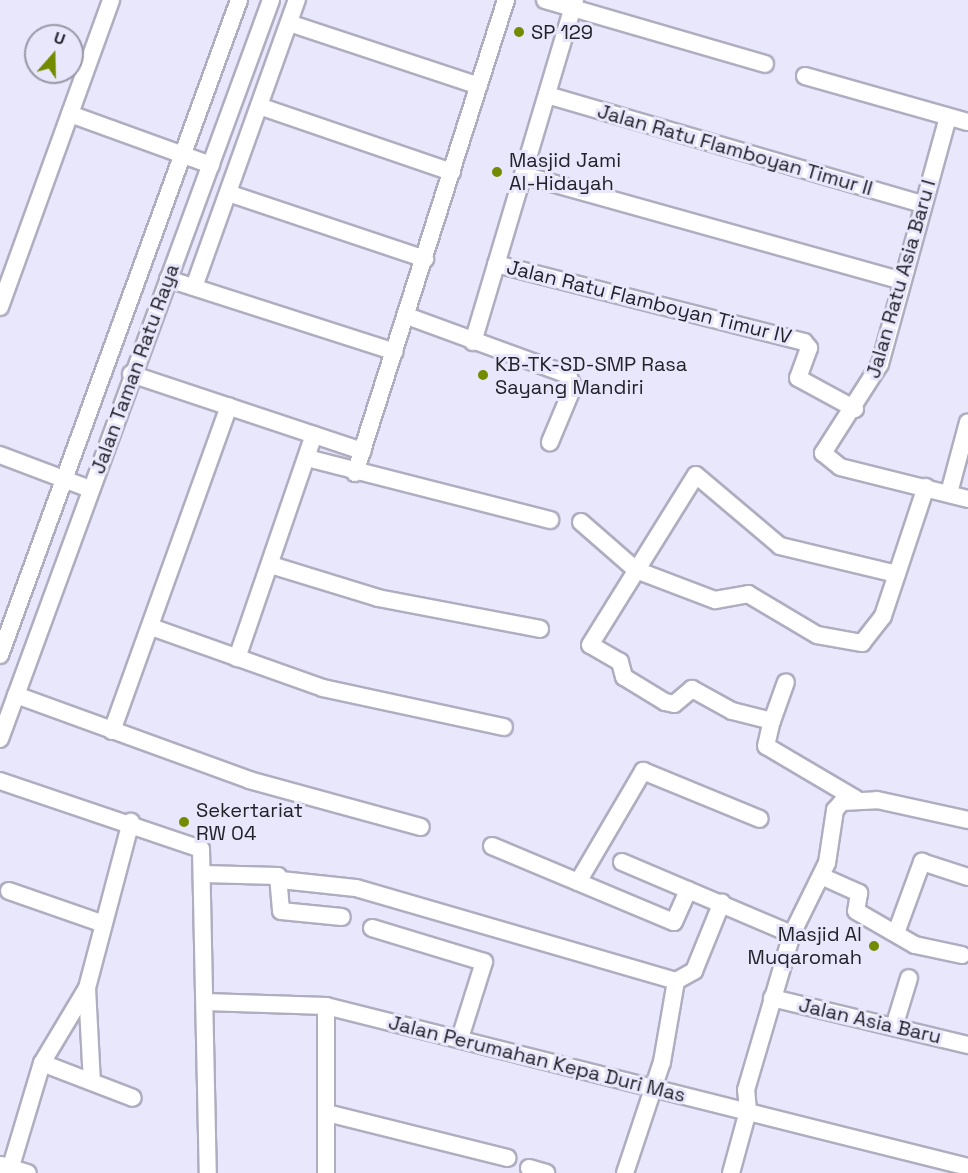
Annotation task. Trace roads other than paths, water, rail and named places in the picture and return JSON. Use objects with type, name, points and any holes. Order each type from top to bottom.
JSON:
[{"type":"street","points":[[0,307],[111,0]]},
{"type":"street","name":"Jalan Taman Ratu Raya","points":[[0,656],[186,156],[239,0]]},
{"type":"street","name":"Jalan Taman Ratu Raya","points":[[0,739],[88,488],[271,0]]},
{"type":"street","points":[[194,287],[297,0]]},
{"type":"street","points":[[356,472],[506,0]]},
{"type":"street","points":[[545,0],[574,4],[765,64]]},
{"type":"street","points":[[473,342],[574,4]]},
{"type":"street","points":[[289,23],[479,86]]},
{"type":"street","points":[[805,76],[968,122]]},
{"type":"street","name":"Jalan Ratu Flamboyan Timur II","points":[[546,95],[923,204]]},
{"type":"street","points":[[259,106],[452,172]]},
{"type":"street","points":[[70,114],[209,164]]},
{"type":"street","name":"Jalan Ratu Asia Baru I","points":[[948,117],[880,364],[855,409],[824,448],[825,459],[968,499]]},
{"type":"street","points":[[522,176],[902,281]]},
{"type":"street","points":[[228,193],[425,259]]},
{"type":"street","name":"Jalan Ratu Flamboyan Timur IV","points":[[496,264],[804,342],[809,348],[798,378],[855,409]]},
{"type":"street","points":[[168,279],[395,352]]},
{"type":"street","points":[[407,316],[571,378],[573,387],[550,442]]},
{"type":"street","points":[[131,374],[363,451]]},
{"type":"street","points":[[112,731],[230,406]]},
{"type":"street","points":[[949,493],[968,422]]},
{"type":"street","points":[[237,658],[314,435]]},
{"type":"street","points":[[0,455],[88,488]]},
{"type":"street","points":[[307,459],[550,520]]},
{"type":"street","points":[[772,721],[732,711],[692,689],[674,704],[665,702],[624,676],[620,662],[590,645],[636,570],[700,475],[780,546],[897,574]]},
{"type":"street","points":[[581,522],[636,570],[715,600],[748,594],[817,635],[854,644],[877,628],[926,487]]},
{"type":"street","points":[[271,565],[378,598],[540,628]]},
{"type":"street","points":[[150,627],[237,658],[388,705],[504,727]]},
{"type":"street","points":[[786,682],[766,746],[856,799],[968,820]]},
{"type":"street","points":[[16,695],[249,780],[421,827]]},
{"type":"street","points":[[578,882],[642,771],[760,819]]},
{"type":"street","points":[[0,781],[199,846],[206,1002],[208,1173]]},
{"type":"street","points":[[731,1173],[748,1111],[746,1090],[792,934],[821,876],[835,810],[856,799]]},
{"type":"street","points":[[92,1082],[87,988],[101,923],[131,822]]},
{"type":"street","points":[[492,846],[674,922],[688,890]]},
{"type":"street","points":[[897,933],[922,861],[968,877]]},
{"type":"street","points":[[622,862],[722,902],[792,934]]},
{"type":"street","points":[[202,874],[356,888],[676,981],[694,971],[722,902]]},
{"type":"street","points":[[821,876],[859,893],[856,910],[915,945],[962,955]]},
{"type":"street","points":[[281,880],[281,910],[342,917]]},
{"type":"street","points":[[9,891],[101,923]]},
{"type":"street","points":[[372,928],[484,962],[460,1038]]},
{"type":"street","points":[[894,1027],[909,978]]},
{"type":"street","points":[[625,1173],[654,1090],[676,981]]},
{"type":"street","points":[[28,1173],[6,1168],[42,1063],[87,988]]},
{"type":"street","name":"Jalan Asia Baru","points":[[772,998],[968,1045]]},
{"type":"street","name":"Jalan Perumahan Kepa Duri Mas","points":[[206,1002],[326,1006],[968,1167]]},
{"type":"street","points":[[326,1006],[326,1173]]},
{"type":"street","points":[[42,1063],[133,1098]]},
{"type":"street","points":[[327,1113],[507,1158]]},
{"type":"place","name":"SP 129","points":[[519,32]]},
{"type":"place","name":"Masjid Jami Al-Hidayah","points":[[497,172]]},
{"type":"place","name":"KB-TK-SD-SMP Rasa Sayang Mandiri","points":[[483,375]]},
{"type":"place","name":"Sekertariat RW 04","points":[[184,822]]},
{"type":"place","name":"Masjid Al Muqaromah","points":[[874,946]]}]
